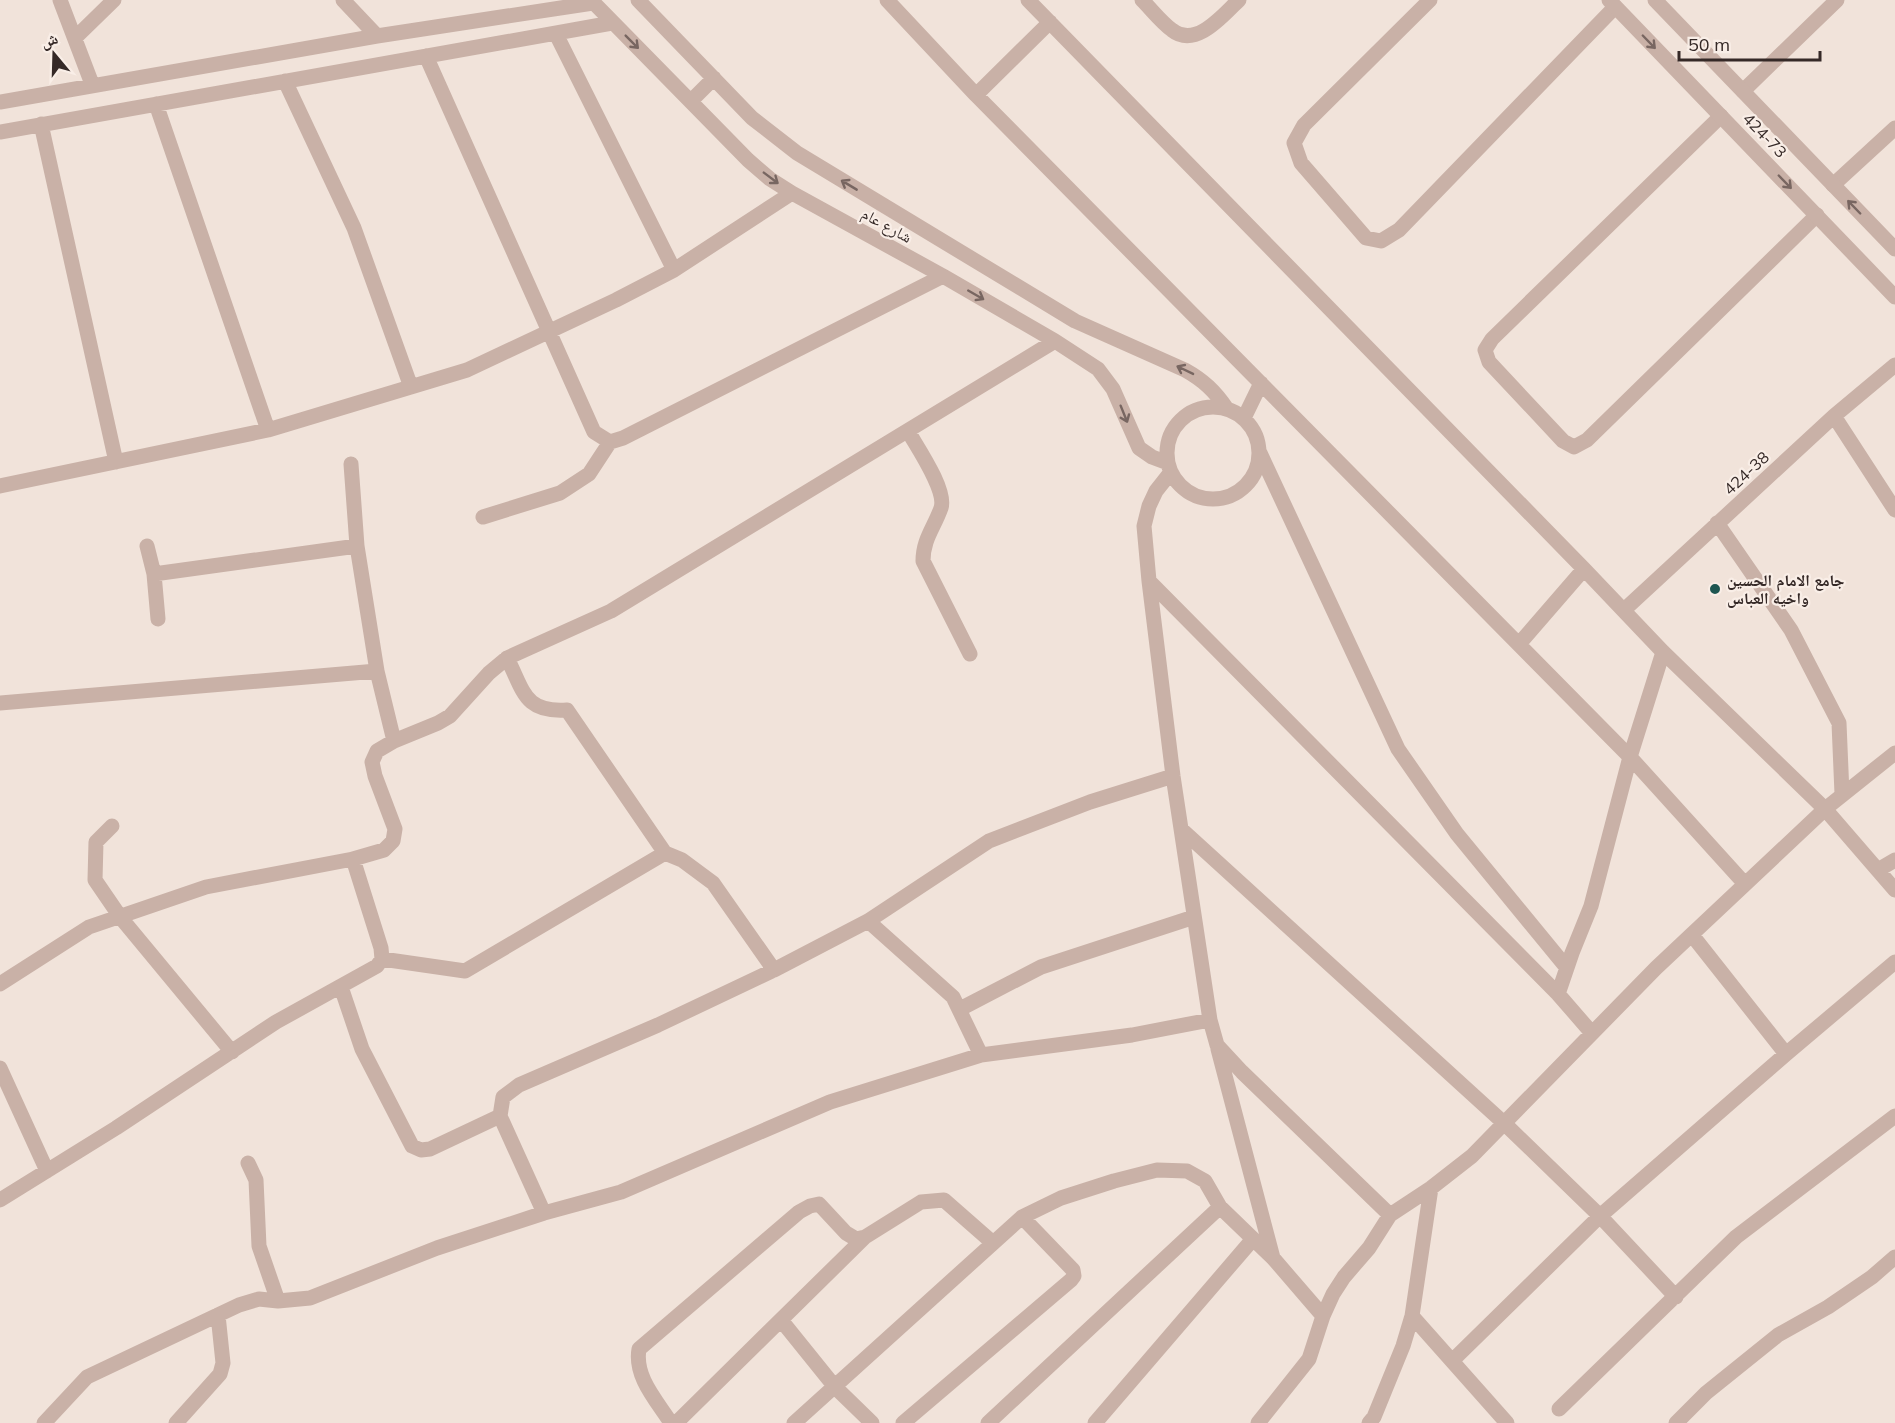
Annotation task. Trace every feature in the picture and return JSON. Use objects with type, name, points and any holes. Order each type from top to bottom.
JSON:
[{"type":"street","points":[[60,0],[92,84]]},
{"type":"street","points":[[75,38],[114,0]]},
{"type":"street","points":[[343,0],[377,36]]},
{"type":"street","name":"شارع عام","points":[[638,0],[752,118],[797,153],[1075,321],[1185,370],[1202,380],[1216,393],[1227,409]]},
{"type":"street","points":[[887,0],[976,94],[1630,757],[1745,884]]},
{"type":"street","points":[[1028,0],[1663,652],[1825,809],[1895,890]]},
{"type":"street","points":[[1142,0],[1174,32],[1190,36],[1210,28],[1239,0]]},
{"type":"street","points":[[1430,0],[1304,125],[1294,143],[1301,163],[1366,238],[1381,242],[1399,230],[1612,3]]},
{"type":"street","name":"424-73","points":[[1655,0],[1895,249]]},
{"type":"street","points":[[1743,91],[1837,0]]},
{"type":"street","points":[[0,102],[92,84],[592,1]]},
{"type":"street","name":"شارع عام","points":[[592,1],[748,160],[792,193],[943,276],[1055,341],[1098,369],[1113,388],[1138,448],[1169,468]]},
{"type":"street","name":"424-73","points":[[1612,3],[1895,297]]},
{"type":"street","points":[[976,94],[1050,22]]},
{"type":"street","points":[[0,132],[612,23]]},
{"type":"street","points":[[556,34],[674,270]]},
{"type":"street","points":[[426,56],[594,432],[610,442]]},
{"type":"street","points":[[691,101],[714,78]]},
{"type":"street","points":[[285,81],[354,228],[411,387]]},
{"type":"street","points":[[156,104],[268,430]]},
{"type":"street","points":[[1721,116],[1492,339],[1485,350],[1489,362],[1563,441],[1574,447],[1587,440],[1817,214]]},
{"type":"street","points":[[41,124],[116,462]]},
{"type":"street","points":[[1833,185],[1895,128]]},
{"type":"street","points":[[0,486],[268,430],[467,370],[674,270],[792,193]]},
{"type":"street","points":[[483,517],[560,493],[589,474],[610,442],[623,438],[943,276]]},
{"type":"street","points":[[0,984],[89,927],[121,918],[206,887],[353,859],[384,850],[393,841],[395,829],[375,776],[372,762],[377,751],[450,716],[489,673],[507,658],[611,611],[1055,341]]},
{"type":"street","name":"424-38","points":[[1624,610],[1834,416],[1895,365]]},
{"type":"street","points":[[1244,418],[1261,383]]},
{"type":"street","points":[[1260,453],[1256,470],[1247,485],[1232,496],[1214,499],[1196,496],[1181,487],[1169,468],[1167,444],[1175,426],[1189,413],[1208,407],[1227,409],[1244,418],[1256,434],[1260,453],[1398,749],[1457,834],[1567,968]]},
{"type":"street","points":[[1834,416],[1895,510]]},
{"type":"street","points":[[908,431],[939,488],[942,505],[923,548],[923,561],[970,654]]},
{"type":"street","points":[[351,464],[357,546],[376,671],[394,741]]},
{"type":"street","points":[[1169,468],[1149,506],[1144,526],[1173,776],[1210,1020],[1273,1258]]},
{"type":"street","points":[[1717,523],[1791,630],[1839,723],[1842,794]]},
{"type":"street","points":[[147,546],[154,574],[158,619]]},
{"type":"street","points":[[154,574],[357,546]]},
{"type":"street","points":[[1519,644],[1584,569]]},
{"type":"street","points":[[1149,581],[1558,994],[1591,1032]]},
{"type":"street","points":[[1558,994],[1591,906],[1630,757],[1663,652]]},
{"type":"street","points":[[507,658],[530,703],[539,709],[567,710],[664,853],[682,860],[712,883],[774,970]]},
{"type":"street","points":[[0,703],[376,671]]},
{"type":"street","points":[[1258,1423],[1309,1359],[1323,1316],[1344,1277],[1369,1248],[1390,1215],[1431,1188],[1472,1156],[1591,1032],[1745,884],[1842,794],[1895,753]]},
{"type":"street","points":[[544,1213],[500,1116],[502,1097],[519,1085],[658,1025],[774,970],[868,921],[989,841],[1081,806],[1173,776]]},
{"type":"street","points":[[112,826],[96,842],[95,880],[121,918],[232,1052]]},
{"type":"street","points":[[1181,829],[1505,1124],[1600,1216],[1676,1297]]},
{"type":"street","points":[[382,958],[465,971],[664,853]]},
{"type":"street","points":[[0,1200],[276,1022],[377,966],[382,958],[381,948],[353,859]]},
{"type":"street","points":[[1878,870],[1895,860]]},
{"type":"street","points":[[960,1009],[1041,967],[1194,917]]},
{"type":"street","points":[[868,921],[953,996],[981,1055]]},
{"type":"street","points":[[1692,935],[1786,1054]]},
{"type":"street","points":[[1452,1361],[1600,1216],[1895,962]]},
{"type":"street","points":[[341,987],[362,1049],[412,1146],[421,1150],[430,1149],[500,1116]]},
{"type":"street","points":[[44,1423],[87,1377],[239,1305],[259,1299],[278,1301],[310,1298],[437,1248],[544,1213],[621,1192],[830,1102],[981,1055],[1132,1035],[1210,1020]]},
{"type":"street","points":[[1217,1045],[1390,1215]]},
{"type":"street","points":[[0,1068],[47,1171]]},
{"type":"street","points":[[1559,1409],[1736,1237],[1895,1116]]},
{"type":"street","points":[[248,1163],[256,1180],[259,1246],[278,1301]]},
{"type":"street","points":[[794,1423],[1022,1217],[1061,1198],[1157,1170],[1187,1171],[1205,1181],[1220,1207],[1273,1258],[1323,1316]]},
{"type":"street","points":[[1374,1421],[1412,1316],[1431,1188]]},
{"type":"street","points":[[676,1423],[865,1237],[921,1202],[944,1200],[993,1243]]},
{"type":"street","points":[[671,1423],[639,1373],[637,1360],[639,1349],[799,1212],[810,1206],[819,1204],[846,1233],[856,1239],[865,1237]]},
{"type":"street","points":[[988,1423],[1220,1207]]},
{"type":"street","points":[[903,1423],[1071,1280],[1073,1270],[1022,1217]]},
{"type":"street","points":[[1095,1423],[1253,1239]]},
{"type":"street","points":[[1676,1423],[1706,1393],[1778,1335],[1828,1307],[1872,1277],[1895,1257]]},
{"type":"street","points":[[176,1423],[220,1374],[223,1363],[218,1315]]},
{"type":"street","points":[[1412,1316],[1508,1423]]},
{"type":"street","points":[[781,1320],[836,1387],[872,1423]]},
{"type":"place","name":"جامع الامام الحسين واخيه العباس","points":[[1715,589]]}]
